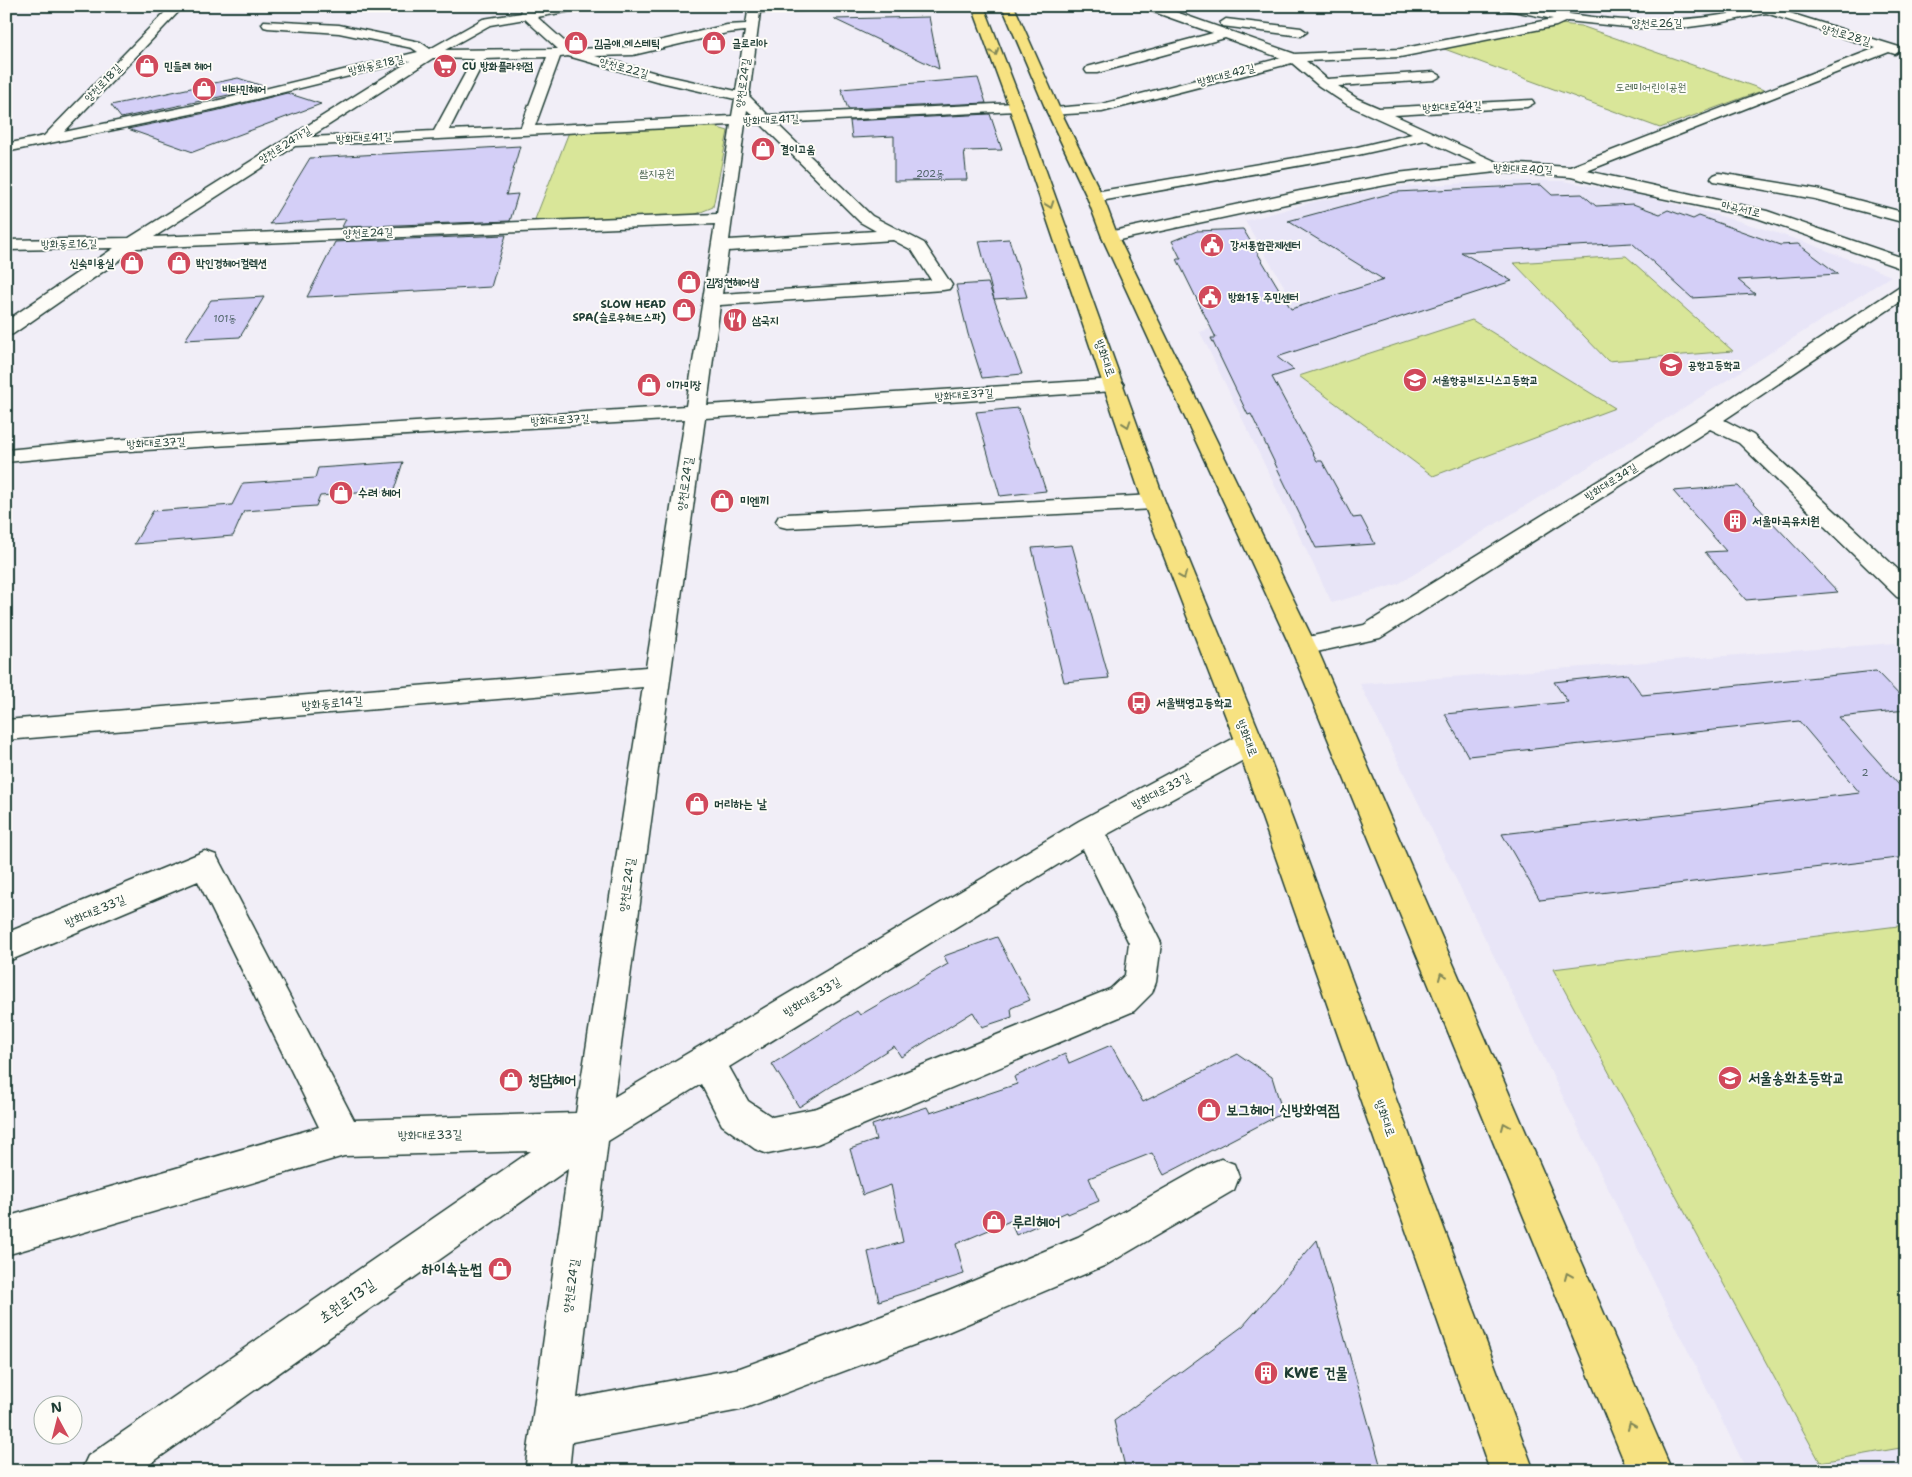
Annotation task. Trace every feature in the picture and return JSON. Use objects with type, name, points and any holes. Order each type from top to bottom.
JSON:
[{"type":"main road","name":"방화대로","points":[[978,6],[1016,107],[1154,502],[1250,743],[1512,1471]]},
{"type":"main road","points":[[1008,6],[1054,112],[1095,197],[1110,237],[1303,646],[1650,1471]]},
{"type":"street","name":"양천로18길","points":[[49,139],[178,6]]},
{"type":"street","name":"양천로24가길","points":[[6,330],[132,243],[430,54],[487,22],[527,11],[583,6]]},
{"type":"street","name":"방화동로18길","points":[[6,148],[215,105],[400,59],[430,54],[481,55],[633,50],[727,29],[754,14],[856,6]]},
{"type":"street","name":"방화대로44길","points":[[1147,6],[1294,58],[1324,83],[1353,102],[1496,167]]},
{"type":"street","name":"양천로26길","points":[[1503,6],[1564,18],[1630,24],[1680,24],[1721,19],[1762,8],[1782,6]]},
{"type":"street","points":[[1548,6],[1564,18]]},
{"type":"street","name":"양천로28길","points":[[1762,8],[1906,53]]},
{"type":"street","points":[[1172,15],[1195,9]]},
{"type":"street","name":"양천로22길","points":[[527,11],[570,53],[661,78],[742,96]]},
{"type":"street","name":"양천로24길","points":[[546,1471],[591,1131],[754,14]]},
{"type":"street","name":"방화대로42길","points":[[1054,112],[1102,108],[1294,58],[1400,53],[1556,22],[1564,18]]},
{"type":"street","name":"방화대로44길","points":[[1202,25],[1221,22],[1301,32]]},
{"type":"street","points":[[268,24],[338,29],[416,45],[430,54]]},
{"type":"street","points":[[1092,70],[1225,34]]},
{"type":"street","name":"방화대로40길","points":[[1110,237],[1319,192],[1396,178],[1496,167],[1572,172],[1888,48]]},
{"type":"street","points":[[526,131],[556,53]]},
{"type":"street","points":[[1324,83],[1438,79],[1400,53]]},
{"type":"street","points":[[439,135],[481,55]]},
{"type":"street","points":[[1454,94],[1467,106]]},
{"type":"street","points":[[713,300],[943,286],[918,247],[866,219],[742,96]]},
{"type":"street","name":"방화대로44길","points":[[1378,112],[1527,103]]},
{"type":"street","name":"방화대로41길","points":[[289,142],[738,122],[1016,107]]},
{"type":"street","points":[[1095,197],[1353,152],[1429,135]]},
{"type":"street","name":"마곡서1로","points":[[1572,172],[1613,183],[1761,214],[1906,265]]},
{"type":"street","points":[[1719,178],[1816,194],[1906,218]]},
{"type":"street","name":"양천로24길","points":[[132,243],[724,219]]},
{"type":"street","points":[[720,246],[895,235]]},
{"type":"street","name":"방화동로16길","points":[[6,245],[132,243]]},
{"type":"street","name":"방화대로34길","points":[[1303,646],[1371,632],[1709,421],[1906,290]]},
{"type":"street","name":"방화대로37길","points":[[6,456],[111,446],[696,412],[1114,385]]},
{"type":"street","points":[[1709,421],[1746,439],[1906,591]]},
{"type":"street","points":[[788,521],[1154,502]]},
{"type":"street","name":"방화동로14길","points":[[6,730],[657,676]]},
{"type":"street","name":"방화대로33길","points":[[6,1236],[344,1138],[591,1131],[1089,830],[1250,743]]},
{"type":"street","points":[[707,1060],[735,1113],[768,1136],[816,1126],[1122,1000],[1140,982],[1145,943],[1089,830]]},
{"type":"street","name":"방화대로33길","points":[[6,948],[205,864],[344,1138]]},
{"type":"street","name":"초원로13길","points":[[103,1471],[591,1131]]},
{"type":"street","points":[[553,1424],[740,1389],[759,1382],[943,1314],[1092,1251],[1222,1177]]},
{"type":"shaded area","points":[[1504,181],[1563,181],[1645,196],[1735,220],[1808,243],[1891,276],[1650,429],[1398,584],[1332,603],[1200,332],[1293,301],[1245,221],[1317,201],[1398,187]]},
{"type":"shaded area","name":"서울송화초등학교","points":[[1895,643],[1906,654],[1906,1471],[1747,1471],[1360,684]]},
{"type":"green space","name":"도레미어린이공원","points":[[1560,24],[1581,26],[1764,90],[1660,128],[1439,47]]},
{"type":"green space","name":"쌈지공원","points":[[708,125],[728,131],[713,207],[689,217],[534,222],[569,132]]},
{"type":"green space","points":[[1626,256],[1733,351],[1608,361],[1514,263]]},
{"type":"green space","points":[[1472,320],[1615,408],[1433,476],[1299,376]]},
{"type":"green space","points":[[1906,925],[1906,1447],[1820,1462],[1553,969]]},
{"type":"building","points":[[929,17],[939,69],[834,19]]},
{"type":"building","points":[[238,78],[266,87],[121,118],[111,105]]},
{"type":"building","points":[[978,78],[986,103],[848,109],[841,89]]},
{"type":"building","points":[[287,93],[321,104],[193,152],[128,129],[215,111]]},
{"type":"building","points":[[990,114],[1002,150],[964,151],[967,180],[894,181],[894,136],[852,138],[850,121]]},
{"type":"building","points":[[520,146],[506,195],[518,194],[510,221],[342,227],[346,219],[270,224],[310,158]]},
{"type":"building","points":[[1541,185],[1552,195],[1582,194],[1596,206],[1633,204],[1660,214],[1668,210],[1693,219],[1699,216],[1780,245],[1798,244],[1838,274],[1738,280],[1755,294],[1692,298],[1632,243],[1461,252],[1512,281],[1277,357],[1294,370],[1272,377],[1317,461],[1322,461],[1353,518],[1361,517],[1375,544],[1316,548],[1251,414],[1248,415],[1211,338],[1216,338],[1177,259],[1181,259],[1172,241],[1197,231],[1243,229],[1291,309],[1384,280],[1288,221],[1396,192]]},
{"type":"building","points":[[506,235],[491,287],[307,297],[335,242]]},
{"type":"building","points":[[1009,239],[1027,297],[994,299],[979,241]]},
{"type":"building","points":[[988,283],[1022,374],[982,378],[968,334],[956,285]]},
{"type":"building","points":[[264,297],[240,337],[185,340],[211,300]]},
{"type":"building","points":[[1018,408],[1046,491],[1000,496],[976,412]]},
{"type":"building","points":[[403,462],[394,490],[320,496],[316,506],[244,511],[233,536],[134,544],[153,511],[232,505],[243,483],[315,478],[318,468]]},
{"type":"building","name":"서울마곡유치원","points":[[1738,486],[1838,592],[1746,600],[1705,552],[1726,551],[1673,491]]},
{"type":"building","points":[[1072,545],[1109,678],[1064,682],[1032,548]]},
{"type":"building","points":[[1876,671],[1906,702],[1906,710],[1839,717],[1906,793],[1906,857],[1540,900],[1502,834],[1860,793],[1799,721],[1468,756],[1445,714],[1568,702],[1554,682],[1627,674],[1642,695]]},
{"type":"building","points":[[997,937],[1030,1000],[1011,1008],[1012,1017],[982,1027],[973,1012],[901,1057],[894,1046],[799,1107],[772,1064],[857,1011],[860,1015],[948,964],[944,956]]},
{"type":"building","points":[[1111,1045],[1143,1102],[1238,1054],[1272,1077],[1283,1113],[1164,1175],[1152,1153],[1089,1178],[1099,1201],[1068,1214],[1067,1212],[1016,1235],[1010,1221],[956,1244],[964,1274],[879,1301],[868,1252],[903,1242],[891,1185],[863,1195],[850,1149],[876,1140],[872,1125],[927,1107],[930,1113],[1017,1084],[1014,1077],[1065,1054],[1069,1063]]},
{"type":"building","name":"KWE 건물","points":[[1317,1240],[1382,1471],[1126,1471],[1114,1421],[1243,1326]]},
{"type":"place","name":"김금애 에스테틱","points":[[576,43]]},
{"type":"place","name":"글로리아","points":[[714,43]]},
{"type":"place","name":"민들레 헤어","points":[[147,66]]},
{"type":"place","name":"CU 방화플라워점","points":[[445,66]]},
{"type":"place","name":"비타민헤어","points":[[204,89]]},
{"type":"place","name":"결이고움","points":[[763,149]]},
{"type":"place","name":"강서통합관제센터","points":[[1212,245]]},
{"type":"place","name":"신숙미용실","points":[[132,263]]},
{"type":"place","name":"박인경헤어컬렉션","points":[[179,263]]},
{"type":"place","name":"김정현헤어샵","points":[[689,282]]},
{"type":"place","name":"방화1동 주민센터","points":[[1210,297]]},
{"type":"place","name":"SLOW HEAD SPA(슬로우헤드스파)","points":[[684,310]]},
{"type":"place","name":"삼국지","points":[[735,320]]},
{"type":"place","name":"공항고등학교","points":[[1671,365]]},
{"type":"place","name":"서울항공비즈니스고등학교","points":[[1415,380]]},
{"type":"place","name":"이가미장","points":[[649,385]]},
{"type":"place","name":"수려 헤어","points":[[341,493]]},
{"type":"place","name":"미엔끼","points":[[722,501]]},
{"type":"place","name":"서울마곡유치원","points":[[1735,521]]},
{"type":"place","name":"서울백영고등학교","points":[[1139,703]]},
{"type":"place","name":"머리하는 날","points":[[697,804]]},
{"type":"place","name":"서울송화초등학교","points":[[1730,1078]]},
{"type":"place","name":"청담헤어","points":[[511,1080]]},
{"type":"place","name":"보그헤어 신방화역점","points":[[1209,1110]]},
{"type":"place","name":"루리헤어","points":[[994,1222]]},
{"type":"place","name":"하이속눈썹","points":[[500,1269]]},
{"type":"place","name":"KWE 건물","points":[[1266,1373]]}]
